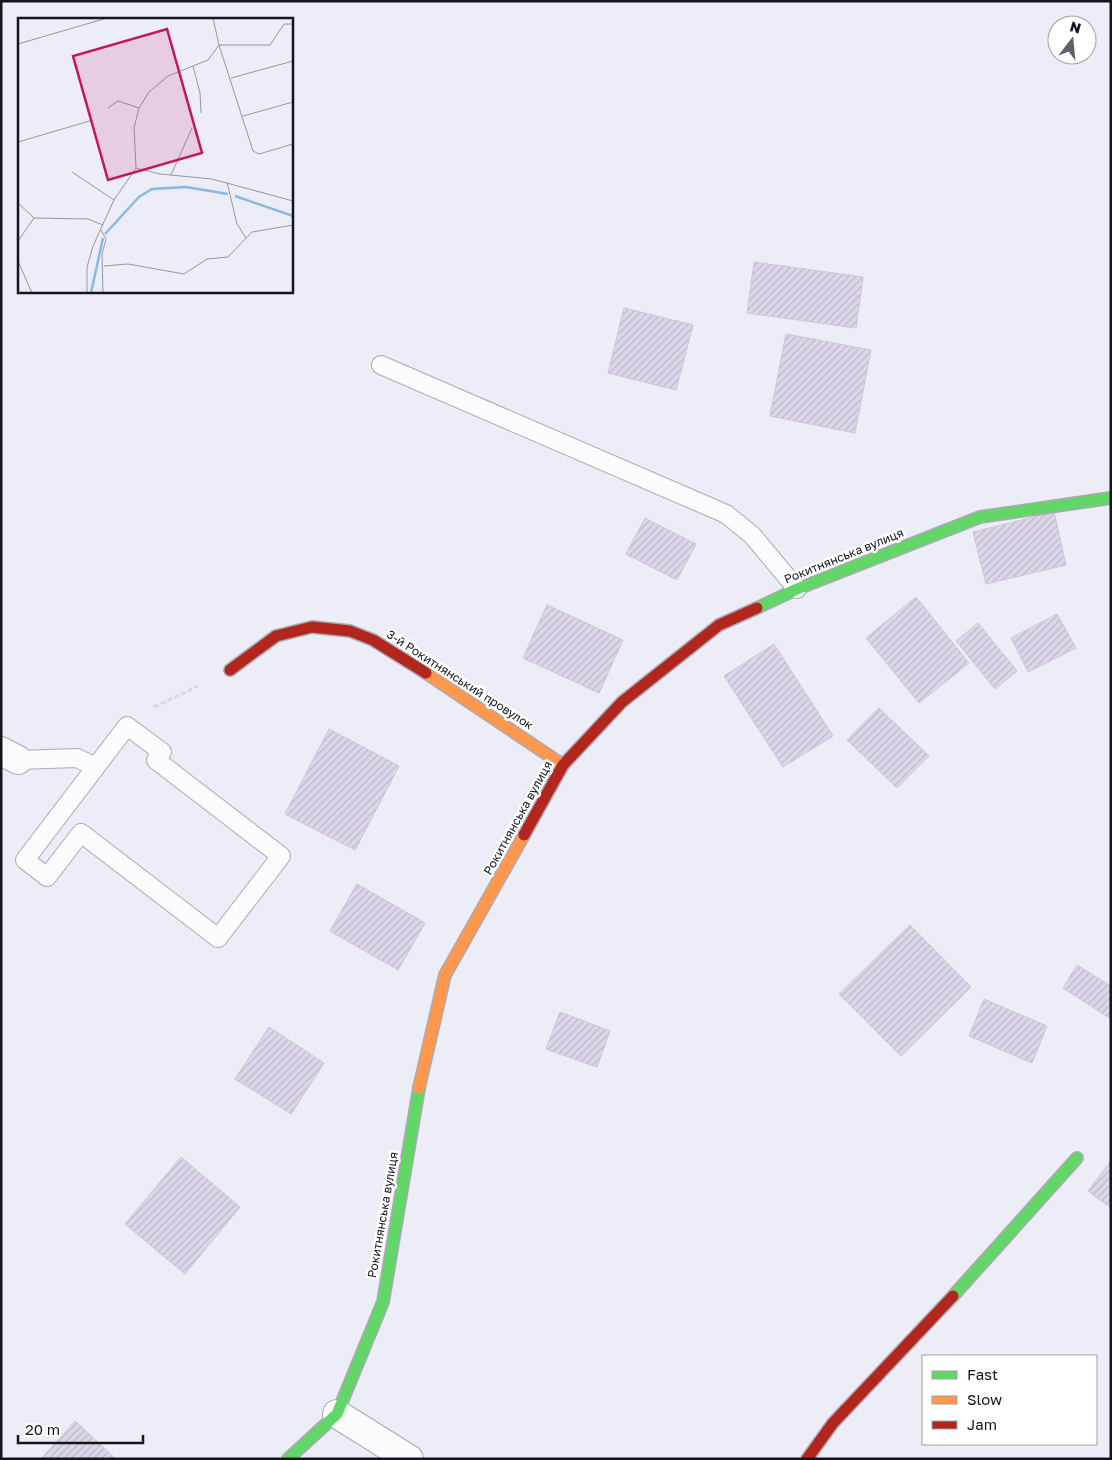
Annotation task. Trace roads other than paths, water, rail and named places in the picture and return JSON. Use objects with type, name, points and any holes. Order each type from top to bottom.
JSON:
[{"type":"street","name":"Рокитнянська вулиця","points":[[288,1459],[336,1414],[382,1302],[417,1095],[445,975],[563,765],[622,702],[719,626],[796,589],[980,517],[1111,498]]},
{"type":"street","name":"3-й Рокитнянський провулок","points":[[230,670],[276,636],[312,627],[350,631],[373,640],[436,679],[563,765]]},
{"type":"street","points":[[807,1459],[833,1423],[937,1314],[1077,1158]]},
{"type":"street","points":[[336,1414],[409,1459]]},
{"type":"lane","points":[[381,365],[726,514],[752,535],[796,589]]},
{"type":"lane","points":[[127,726],[162,752],[156,760],[281,856],[218,938],[81,833],[47,877],[25,860],[96,768],[127,726]]},
{"type":"lane","points":[[10,756],[77,758],[96,768]]}]
